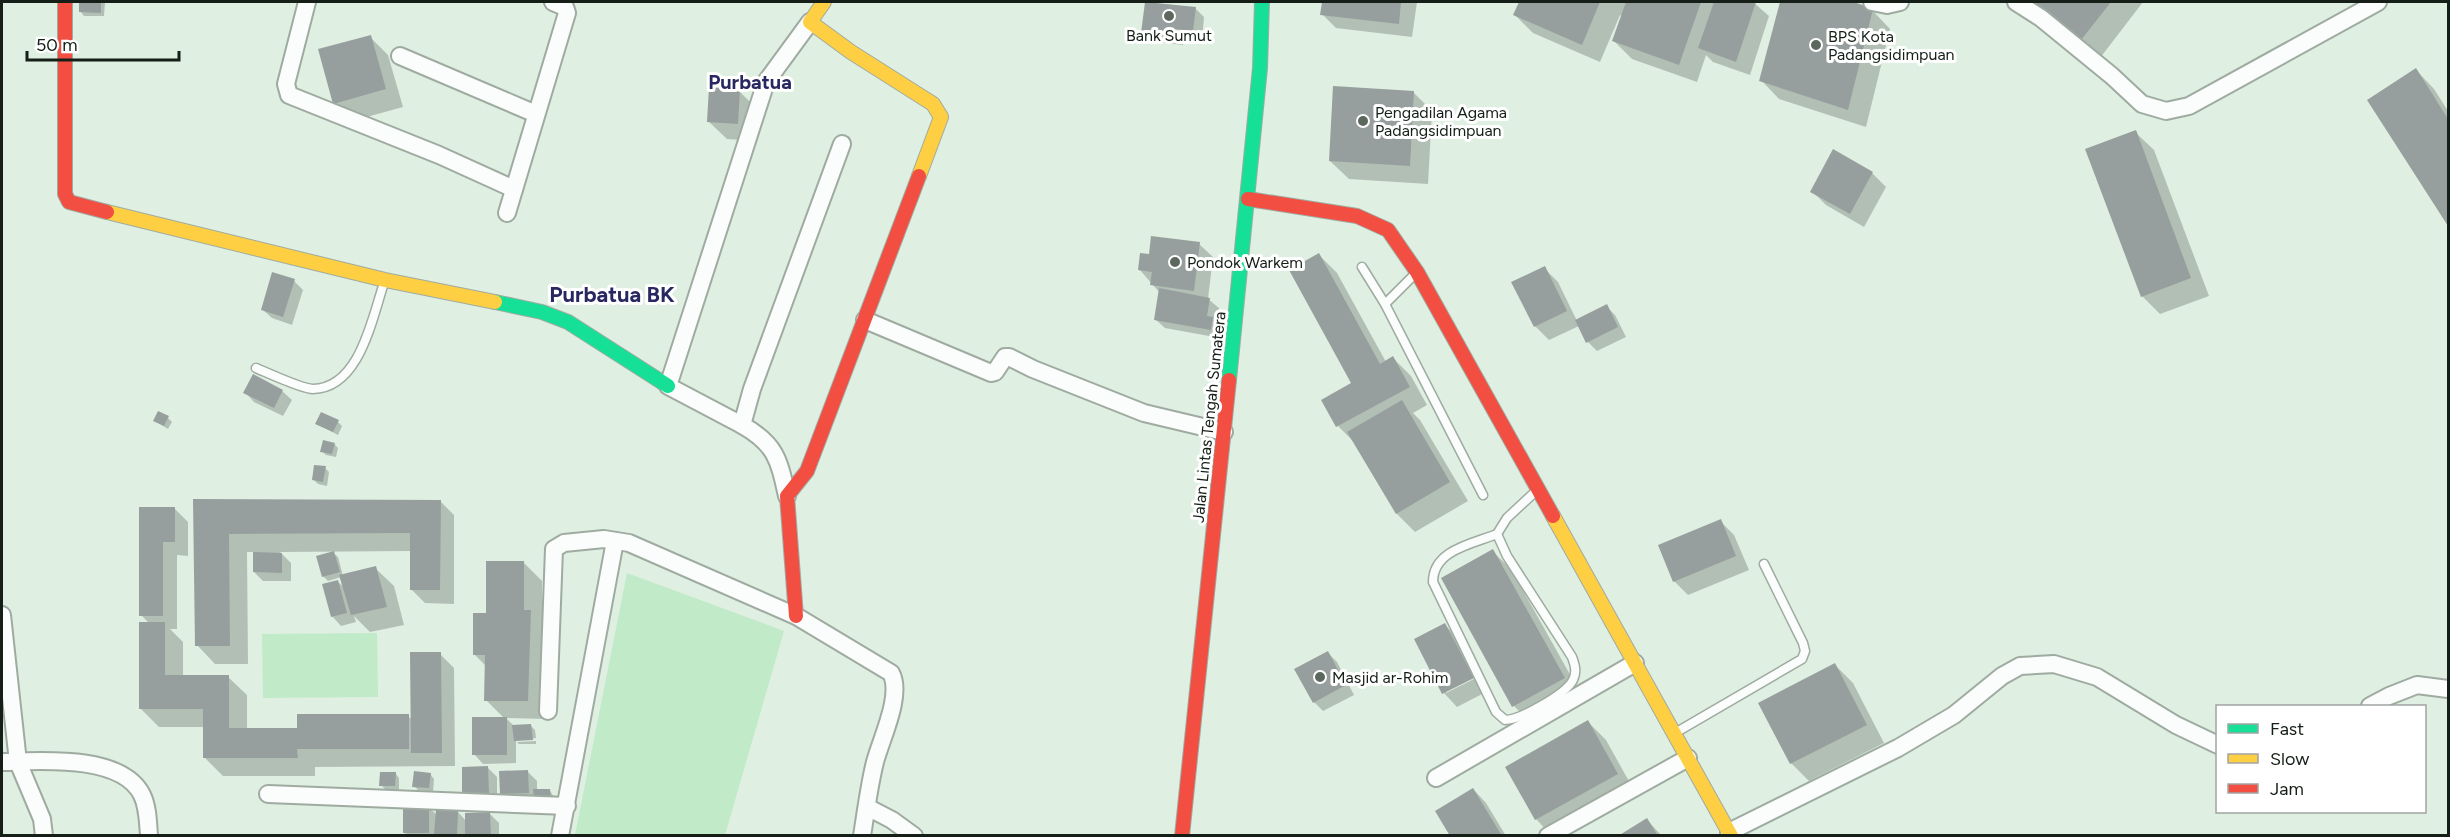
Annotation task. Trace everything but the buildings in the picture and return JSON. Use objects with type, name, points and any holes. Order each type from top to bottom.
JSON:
[{"type":"main road","points":[[65,2],[65,194],[69,202],[385,280],[542,312],[568,322],[668,386]]},
{"type":"main road","points":[[796,616],[787,496],[807,471],[940,117],[933,104],[851,52],[810,22],[824,2]]},
{"type":"main road","name":"Jalan Lintas Tengah Sumatera","points":[[1182,836],[1248,199],[1260,68],[1262,2]]},
{"type":"main road","points":[[1248,199],[1357,216],[1388,230],[1417,272],[1730,834]]},
{"type":"street","points":[[307,2],[286,84],[289,95],[439,155],[514,189]]},
{"type":"street","points":[[507,213],[567,13],[565,7],[553,2]]},
{"type":"street","points":[[1872,2],[1887,5],[1900,2]]},
{"type":"street","points":[[2016,2],[2041,18],[2112,76],[2142,104],[2166,111],[2189,106],[2378,2]]},
{"type":"street","points":[[787,496],[780,462],[774,451],[760,437],[668,386],[766,82],[810,22]]},
{"type":"street","points":[[400,56],[536,114]]},
{"type":"street","points":[[742,425],[752,389],[842,144]]},
{"type":"street","points":[[865,320],[988,373],[995,372],[1003,359],[1009,357],[1033,369],[1144,413],[1224,432]]},
{"type":"street","points":[[548,711],[554,549],[564,543],[604,539],[629,543],[660,555],[796,616],[886,668],[894,679],[895,686],[887,727],[875,763],[862,836]]},
{"type":"street","points":[[560,836],[615,541]]},
{"type":"street","points":[[2,615],[10,762],[37,805],[44,836]]},
{"type":"street","points":[[1436,778],[1635,663]]},
{"type":"street","points":[[1730,834],[1898,748],[1954,715],[2002,676],[2020,666],[2054,664],[2097,677],[2176,725],[2216,745]]},
{"type":"street","points":[[2372,705],[2417,685],[2448,689]]},
{"type":"street","points":[[1548,836],[1688,758]]},
{"type":"street","points":[[10,762],[90,765],[123,773],[134,782],[143,795],[149,836]]},
{"type":"street","points":[[268,794],[567,806]]},
{"type":"street","points":[[867,807],[892,820],[914,836]]},
{"type":"lane","points":[[1362,267],[1385,304],[1483,495]]},
{"type":"lane","points":[[1385,304],[1417,272]]},
{"type":"lane","points":[[256,368],[312,389],[329,386],[350,372],[360,354],[385,280]]},
{"type":"lane","points":[[1497,534],[1506,556],[1572,657],[1576,669],[1570,684],[1564,690],[1523,716],[1512,720],[1505,720],[1496,712],[1434,582],[1433,573],[1437,563],[1447,554],[1497,534],[1507,518],[1538,489]]},
{"type":"lane","points":[[1674,734],[1802,659],[1806,651],[1803,643],[1764,564]]},
{"type":"green space","points":[[627,573],[784,631],[725,835],[575,835]]},
{"type":"green space","points":[[377,633],[378,697],[263,698],[262,634]]},
{"type":"traffic: fast","points":[[1229,380],[1260,68],[1262,2]]},
{"type":"traffic: fast","points":[[495,302],[542,312],[568,322],[668,386]]},
{"type":"traffic: slow","points":[[824,2],[810,22],[851,52],[933,104],[941,117],[919,176]]},
{"type":"traffic: slow","points":[[107,212],[385,280],[495,302]]},
{"type":"traffic: slow","points":[[1553,516],[1731,836]]},
{"type":"traffic: jam","points":[[65,2],[65,194],[69,202],[107,212]]},
{"type":"traffic: jam","points":[[796,616],[787,496],[807,471],[919,176]]},
{"type":"traffic: jam","points":[[1248,199],[1357,216],[1388,230],[1417,272],[1553,516]]},
{"type":"traffic: jam","points":[[1182,836],[1229,380]]},
{"type":"place","name":"Bank Sumut","points":[[1169,16]]},
{"type":"place","name":"BPS Kota Padangsidimpuan","points":[[1816,45]]},
{"type":"place","name":"Pengadilan Agama Padangsidimpuan","points":[[1363,121]]},
{"type":"place","name":"Pondok Warkem","points":[[1175,262]]},
{"type":"place","name":"Masjid ar-Rohim","points":[[1320,677]]},
{"type":"district","name":"Purbatua","points":[[750,82]]},
{"type":"district","name":"Purbatua BK","points":[[612,294]]}]
